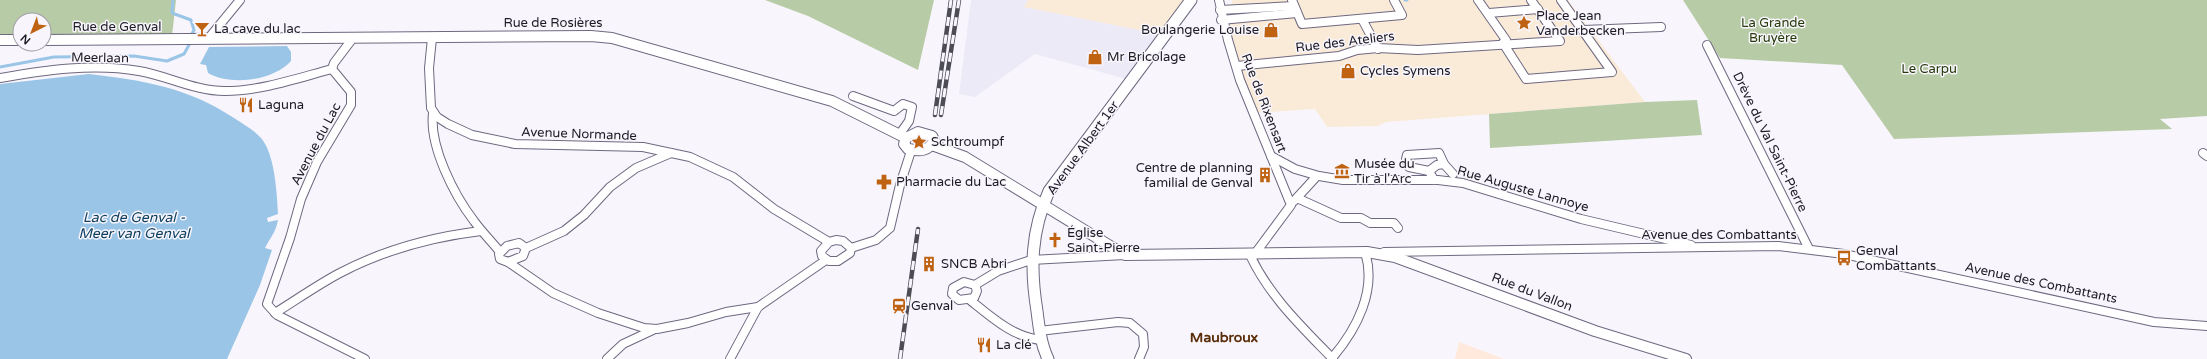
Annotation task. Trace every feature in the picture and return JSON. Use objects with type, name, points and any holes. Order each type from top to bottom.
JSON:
[{"type":"main road","name":"Avenue Albert 1er","points":[[1048,359],[1040,335],[1031,277],[1032,249],[1043,204],[1049,191],[1191,0]]},
{"type":"street","points":[[208,39],[240,0]]},
{"type":"street","points":[[1212,0],[1220,6],[1293,3],[1302,24],[1402,15],[1394,0]]},
{"type":"street","points":[[1478,0],[1489,13],[1506,40],[1503,43]]},
{"type":"street","points":[[1503,43],[1560,40],[1531,0]]},
{"type":"street","points":[[1503,43],[1526,79],[1612,72],[1561,0]]},
{"type":"street","name":"Rue de Rixensart","points":[[1220,6],[1221,20],[1236,66],[1291,205]]},
{"type":"street","points":[[1489,13],[1538,9]]},
{"type":"street","points":[[1221,20],[1297,13]]},
{"type":"street","points":[[1362,19],[1378,49]]},
{"type":"street","points":[[1583,30],[1661,27]]},
{"type":"street","name":"Rue de Rosières","points":[[190,39],[591,36],[625,40],[730,73],[808,93],[832,101],[851,109],[902,137]]},
{"type":"street","points":[[332,69],[334,63],[353,38]]},
{"type":"street","points":[[432,38],[428,68],[433,113],[431,117],[435,141],[456,193],[481,231],[500,252],[500,259],[508,262],[553,293],[598,313],[644,328],[657,329],[688,324],[726,312],[758,307],[826,260],[839,261],[846,258],[851,248],[876,240],[890,228],[900,185],[911,151]]},
{"type":"street","name":"Rue de Genval","points":[[52,40],[190,39]]},
{"type":"street","points":[[0,40],[12,40]]},
{"type":"street","name":"Rue des Ateliers","points":[[1236,66],[1339,56],[1348,52],[1378,49],[1402,47],[1418,50],[1503,43]]},
{"type":"street","name":"Drève du Val Saint-Pierre","points":[[1707,45],[1735,97],[1810,249]]},
{"type":"street","name":"Meerlaan","points":[[0,78],[53,70],[114,69],[165,77],[198,87],[225,91],[241,89],[332,69]]},
{"type":"street","name":"Avenue du Lac","points":[[275,313],[267,304],[290,238],[301,199],[317,162],[351,105],[352,92],[332,69]]},
{"type":"street","points":[[853,96],[894,111],[903,104],[912,108],[910,121],[902,137],[905,147],[911,151],[922,151],[932,145],[934,140],[932,136],[926,133],[918,132],[902,137]]},
{"type":"street","name":"Avenue Normande","points":[[433,113],[444,122],[457,129],[499,142],[549,148],[628,146],[671,153],[716,167],[748,187],[775,210],[829,242]]},
{"type":"street","points":[[932,145],[965,157],[1125,255]]},
{"type":"street","points":[[1444,164],[1437,165],[1429,171],[1409,167],[1406,159],[1407,155],[1439,152],[1444,164],[1453,174]]},
{"type":"street","points":[[492,242],[524,246],[564,231],[584,215],[610,187],[636,168],[671,153]]},
{"type":"street","name":"Rue Auguste Lannoye","points":[[1271,156],[1282,163],[1316,177],[1356,181],[1434,180],[1463,183],[1581,219],[1698,248]]},
{"type":"street","points":[[1429,171],[1434,180]]},
{"type":"street","points":[[1316,177],[1291,205],[1252,255],[1256,269],[1270,288],[1332,358],[1345,344],[1356,326],[1363,305],[1369,278],[1366,252]]},
{"type":"street","points":[[1297,198],[1341,218],[1361,218],[1370,223],[1394,223],[1398,228]]},
{"type":"street","points":[[365,359],[286,320],[275,313],[345,270],[388,251],[438,236],[481,231]]},
{"type":"street","points":[[826,260],[822,256],[821,251],[829,242],[843,241],[851,248]]},
{"type":"street","points":[[500,252],[510,244]]},
{"type":"street","points":[[508,262],[520,258],[525,253],[524,246]]},
{"type":"street","name":"Avenue des Combattants","points":[[1125,255],[1252,255],[1778,246],[1844,254],[2154,322],[2207,326]]},
{"type":"street","name":"Rue du Vallon","points":[[1366,252],[1395,257],[1595,331],[1686,359]]},
{"type":"street","points":[[975,285],[977,294],[970,300],[963,301],[956,299],[952,291],[956,285],[964,282],[975,285],[998,271],[1031,260],[1125,255]]},
{"type":"street","points":[[520,258],[527,276]]},
{"type":"street","points":[[970,300],[1020,336],[1031,340],[1040,335],[1118,322],[1130,323],[1144,334],[1144,347],[1139,359]]},
{"type":"street","points":[[730,359],[758,307]]},
{"type":"street","points":[[606,359],[623,344],[657,329]]},
{"type":"shaded area","points":[[971,0],[1028,0],[1024,7],[1158,34],[1126,79],[1035,54],[975,97],[959,94]]},
{"type":"shaded area","points":[[1028,0],[1183,0],[1158,34],[1023,7]]},
{"type":"shaded area","points":[[1233,0],[1568,0],[1645,102],[1386,122],[1378,126],[1327,127],[1315,109],[1255,113],[1224,25],[1226,14]]},
{"type":"shaded area","points":[[1459,342],[1504,359],[1455,359]]},
{"type":"green space","points":[[0,0],[176,0],[172,36],[52,40],[52,12],[12,12],[12,41],[0,42]]},
{"type":"green space","points":[[765,0],[934,0],[918,70],[808,16]]},
{"type":"green space","name":"Le Carpu","points":[[1683,0],[2207,0],[2207,116],[2160,119],[2172,129],[1894,139],[1842,65],[1720,58]]},
{"type":"green space","points":[[1697,100],[1702,135],[1490,148],[1489,114],[1645,102]]},
{"type":"water","points":[[287,46],[291,52],[291,61],[283,68],[263,77],[240,80],[217,77],[208,73],[206,65],[200,64],[209,47]]},
{"type":"water","name":"Lac de Genval - Meer van Genval","points":[[89,74],[128,79],[183,92],[217,108],[248,127],[261,138],[266,145],[274,174],[278,214],[267,218],[268,222],[278,220],[265,248],[272,250],[260,285],[227,359],[0,359],[0,84]]},
{"type":"waterway","points":[[173,0],[172,13],[191,20],[194,30],[191,36]]},
{"type":"waterway","points":[[0,67],[54,57],[134,56],[167,61],[184,54],[190,43]]},
{"type":"railway","points":[[935,115],[951,0]]},
{"type":"railway","points":[[941,115],[959,0]]},
{"type":"railway","points":[[900,359],[918,229]]},
{"type":"place","name":"Place Jean Vanderbecken","points":[[1524,23]]},
{"type":"place","name":"La cave du lac","points":[[202,29]]},
{"type":"place","name":"Boulangerie Louise","points":[[1271,30]]},
{"type":"place","name":"Mr Bricolage","points":[[1095,57]]},
{"type":"place","name":"Cycles Symens","points":[[1348,71]]},
{"type":"place","name":"Laguna","points":[[246,105]]},
{"type":"place","name":"Schtroumpf","points":[[919,142]]},
{"type":"place","name":"Musée du Tir à l'Arc","points":[[1342,171]]},
{"type":"place","name":"Centre de planning familial de Genval","points":[[1265,175]]},
{"type":"place","name":"Pharmacie du Lac","points":[[884,182]]},
{"type":"place","name":"Église Saint-Pierre","points":[[1055,240]]},
{"type":"place","name":"Genval Combattants","points":[[1844,258]]},
{"type":"place","name":"SNCB Abri","points":[[929,264]]},
{"type":"place","name":"Genval","points":[[899,306]]},
{"type":"place","name":"La clé","points":[[984,345]]},
{"type":"district","name":"Maubroux","points":[[1224,337]]},
{"type":"park label","name":"La Grande Bruyère","points":[[1773,30]]}]
